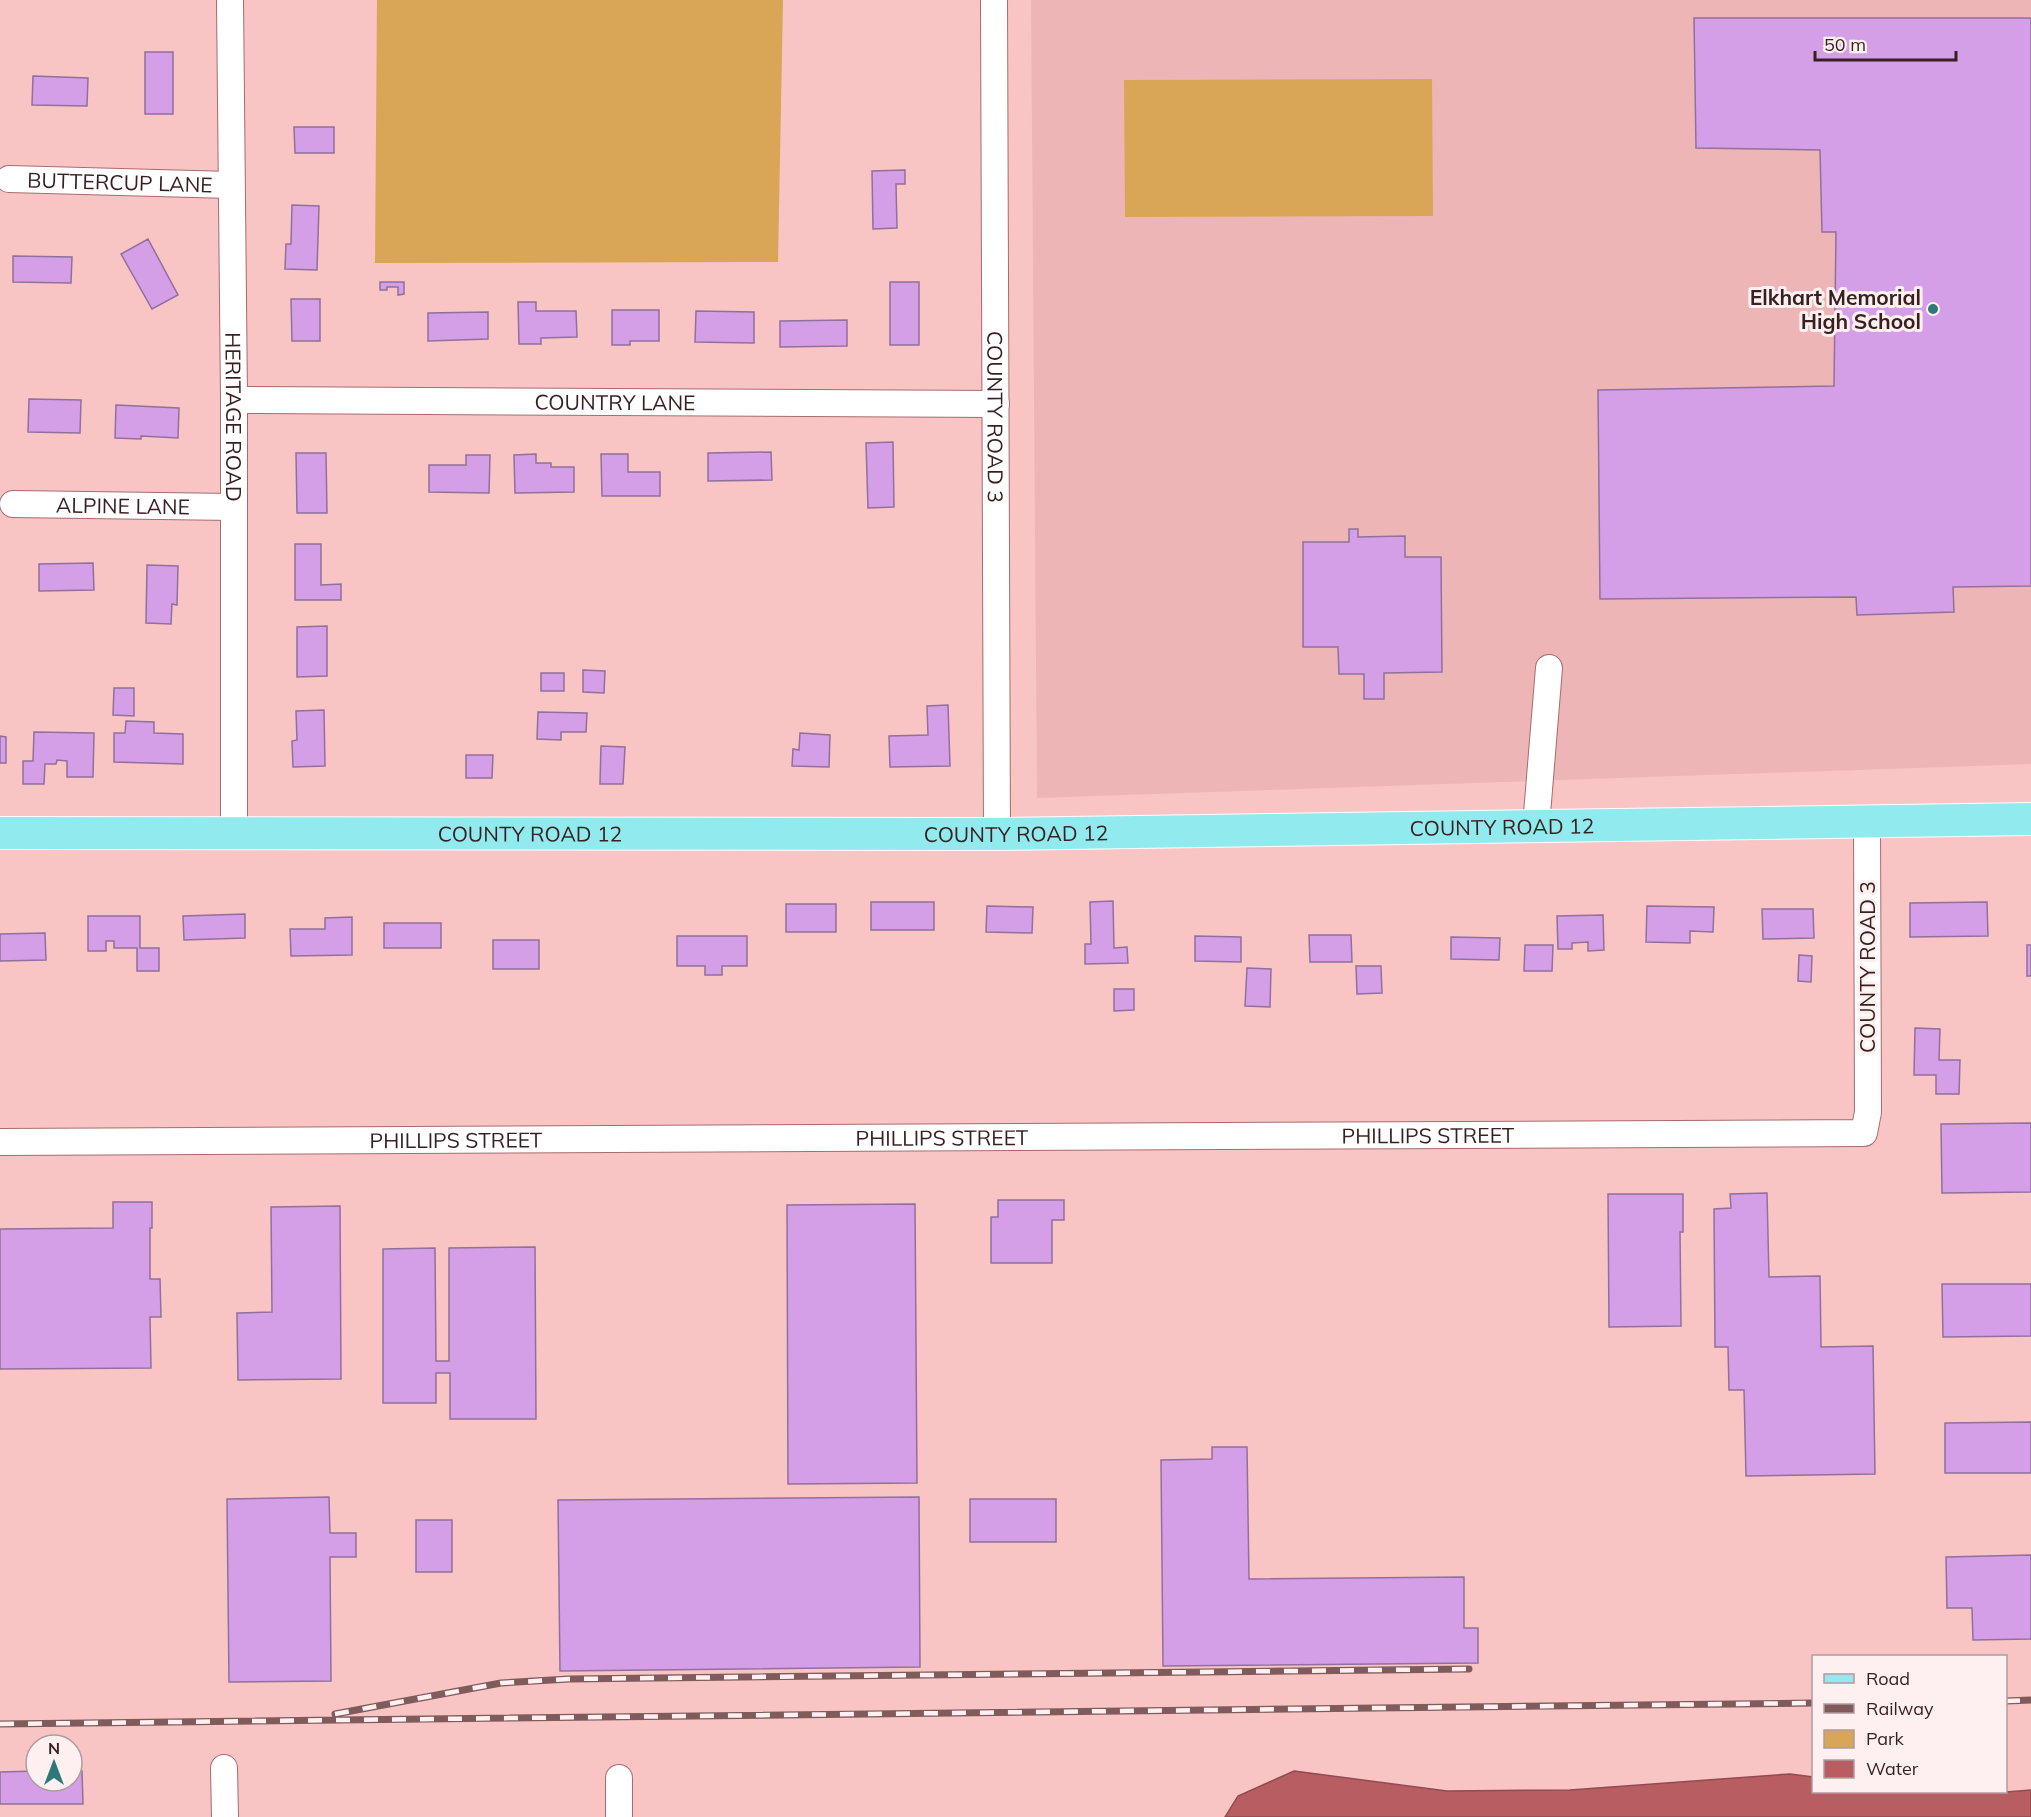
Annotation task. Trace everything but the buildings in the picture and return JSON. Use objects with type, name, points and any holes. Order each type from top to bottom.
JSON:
[{"type":"main road","name":"COUNTY ROAD 12","points":[[0,833],[997,834],[2031,819]]},
{"type":"street","name":"HERITAGE ROAD","points":[[230,0],[234,400],[234,834]]},
{"type":"street","name":"COUNTY ROAD 3","points":[[994,0],[997,834]]},
{"type":"street","name":"BUTTERCUP LANE","points":[[9,179],[231,185]]},
{"type":"street","name":"COUNTRY LANE","points":[[234,400],[996,404]]},
{"type":"street","name":"ALPINE LANE","points":[[13,504],[233,507]]},
{"type":"street","points":[[1536,826],[1549,668]]},
{"type":"street","name":"COUNTY ROAD 3","points":[[1867,822],[1868,1112]]},
{"type":"street","name":"PHILLIPS STREET","points":[[0,1142],[1864,1132],[1868,1112]]},
{"type":"street","points":[[224,1768],[225,1817]]},
{"type":"street","points":[[619,1778],[619,1817]]},
{"type":"shaded area","points":[[1031,0],[2031,0],[2031,764],[1037,798]]},
{"type":"green space","points":[[377,0],[783,0],[778,262],[375,263]]},
{"type":"green space","points":[[1432,79],[1433,216],[1125,217],[1124,80]]},
{"type":"water","points":[[1294,1771],[1447,1791],[1570,1790],[1790,1774],[1812,1777],[1812,1793],[2007,1793],[2031,1790],[2031,1817],[1225,1817],[1238,1796]]},
{"type":"railway","points":[[335,1714],[501,1683],[569,1679],[1469,1669]]},
{"type":"railway","points":[[2007,1701],[2031,1700]]},
{"type":"railway","points":[[0,1724],[1812,1703]]},
{"type":"place","name":"Elkhart Memorial High School","points":[[1933,309]]}]
